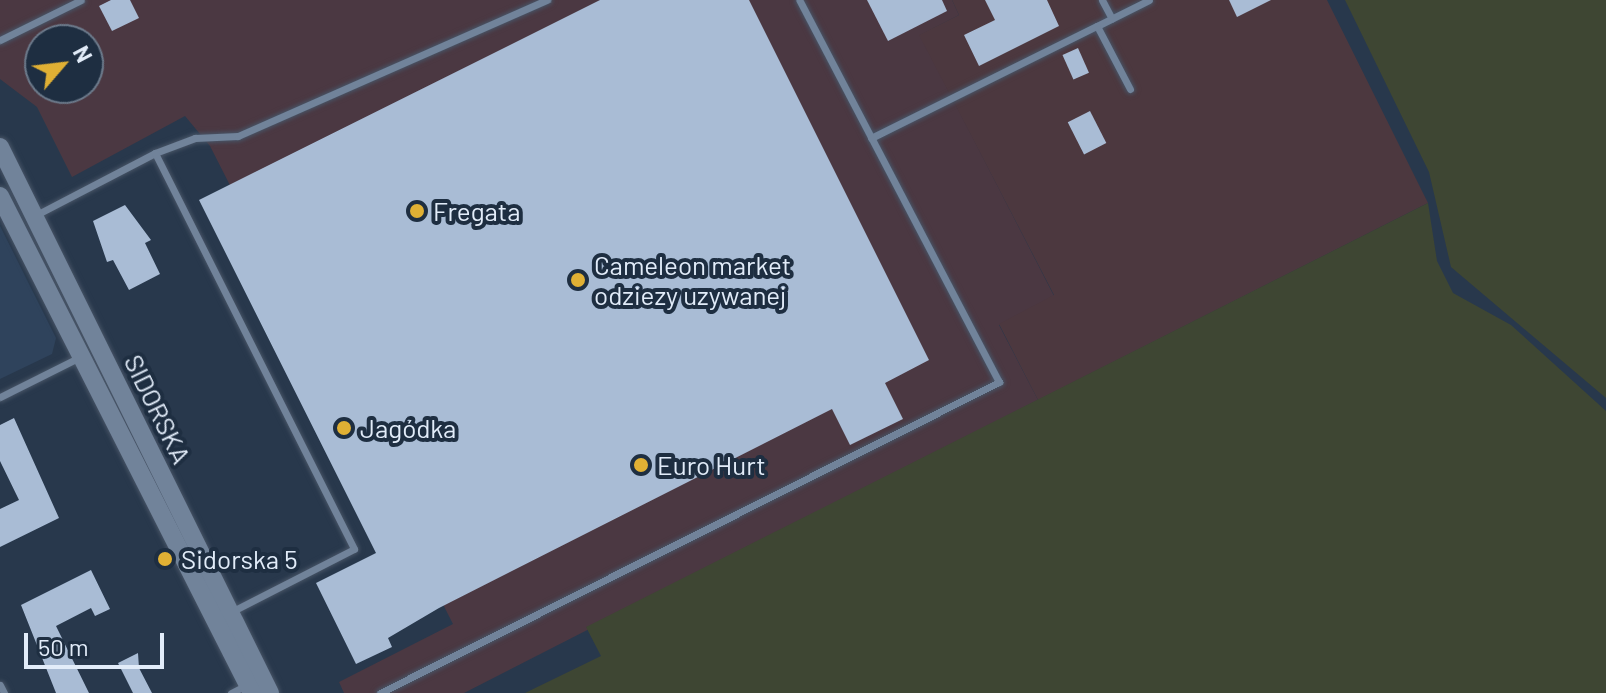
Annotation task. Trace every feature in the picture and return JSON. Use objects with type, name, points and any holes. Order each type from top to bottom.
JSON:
[{"type":"street","name":"SIDORSKA","points":[[0,147],[127,403],[252,688]]},
{"type":"street","name":"SIDORSKA","points":[[0,196],[114,421],[222,617]]},
{"type":"street","points":[[15,226],[34,216]]},
{"type":"street","points":[[81,356],[98,347]]},
{"type":"street","points":[[114,421],[127,403]]},
{"type":"lane","points":[[0,40],[81,0]]},
{"type":"lane","points":[[34,216],[155,153],[195,138],[238,136],[547,0]]},
{"type":"lane","points":[[380,693],[999,382],[799,0]]},
{"type":"lane","points":[[1102,0],[1112,19]]},
{"type":"lane","points":[[871,138],[1149,0]]},
{"type":"lane","points":[[1097,26],[1130,89]]},
{"type":"lane","points":[[155,153],[354,549],[222,617]]},
{"type":"lane","points":[[0,397],[81,356]]},
{"type":"lane","points":[[0,685],[4,693]]},
{"type":"shaded area","points":[[0,0],[952,0],[959,15],[920,35],[1054,296],[999,325],[1038,400],[464,693],[344,693],[339,682],[453,624],[210,146],[185,116],[72,177],[33,104],[104,104],[104,24],[24,24],[24,97],[0,79]]},
{"type":"shaded area","points":[[952,0],[1327,0],[1428,203],[1038,400],[999,324],[1054,295],[919,35],[959,15]]},
{"type":"shaded area","points":[[0,226],[56,338],[52,354],[0,379]]},
{"type":"green space","points":[[1345,0],[1606,0],[1606,398],[1451,267],[1429,172]]},
{"type":"green space","points":[[1428,203],[1437,261],[1453,293],[1511,325],[1606,411],[1606,693],[525,693],[601,656],[586,627]]},
{"type":"building","points":[[111,0],[130,0],[139,18],[112,31],[99,6]]},
{"type":"building","points":[[600,0],[749,0],[929,360],[885,383],[903,419],[850,445],[832,409],[439,608],[388,638],[392,647],[356,664],[316,583],[376,553],[199,200]]},
{"type":"building","points":[[867,0],[942,0],[947,11],[888,41]]},
{"type":"building","points":[[985,0],[1047,0],[1059,26],[979,66],[964,35],[995,20]]},
{"type":"building","points":[[1229,0],[1271,0],[1237,17]]},
{"type":"building","points":[[1078,48],[1089,73],[1073,80],[1062,55]]},
{"type":"building","points":[[1090,111],[1106,143],[1084,154],[1068,122]]},
{"type":"building","points":[[125,205],[151,240],[145,243],[160,274],[129,290],[113,260],[107,262],[93,221]]},
{"type":"building","points":[[14,418],[59,518],[0,547],[0,509],[19,500],[0,461],[0,425]]},
{"type":"building","points":[[91,570],[110,609],[95,616],[91,608],[56,626],[89,693],[56,693],[21,605]]},
{"type":"building","points":[[138,653],[139,668],[152,693],[133,693],[118,663]]},
{"type":"place","name":"Fregata","points":[[417,211]]},
{"type":"place","name":"Cameleon market odziezy uzywanej","points":[[578,280]]},
{"type":"place","name":"Jagódka","points":[[344,428]]},
{"type":"place","name":"Euro Hurt","points":[[641,465]]},
{"type":"place","name":"Sidorska 5","points":[[165,559]]}]
